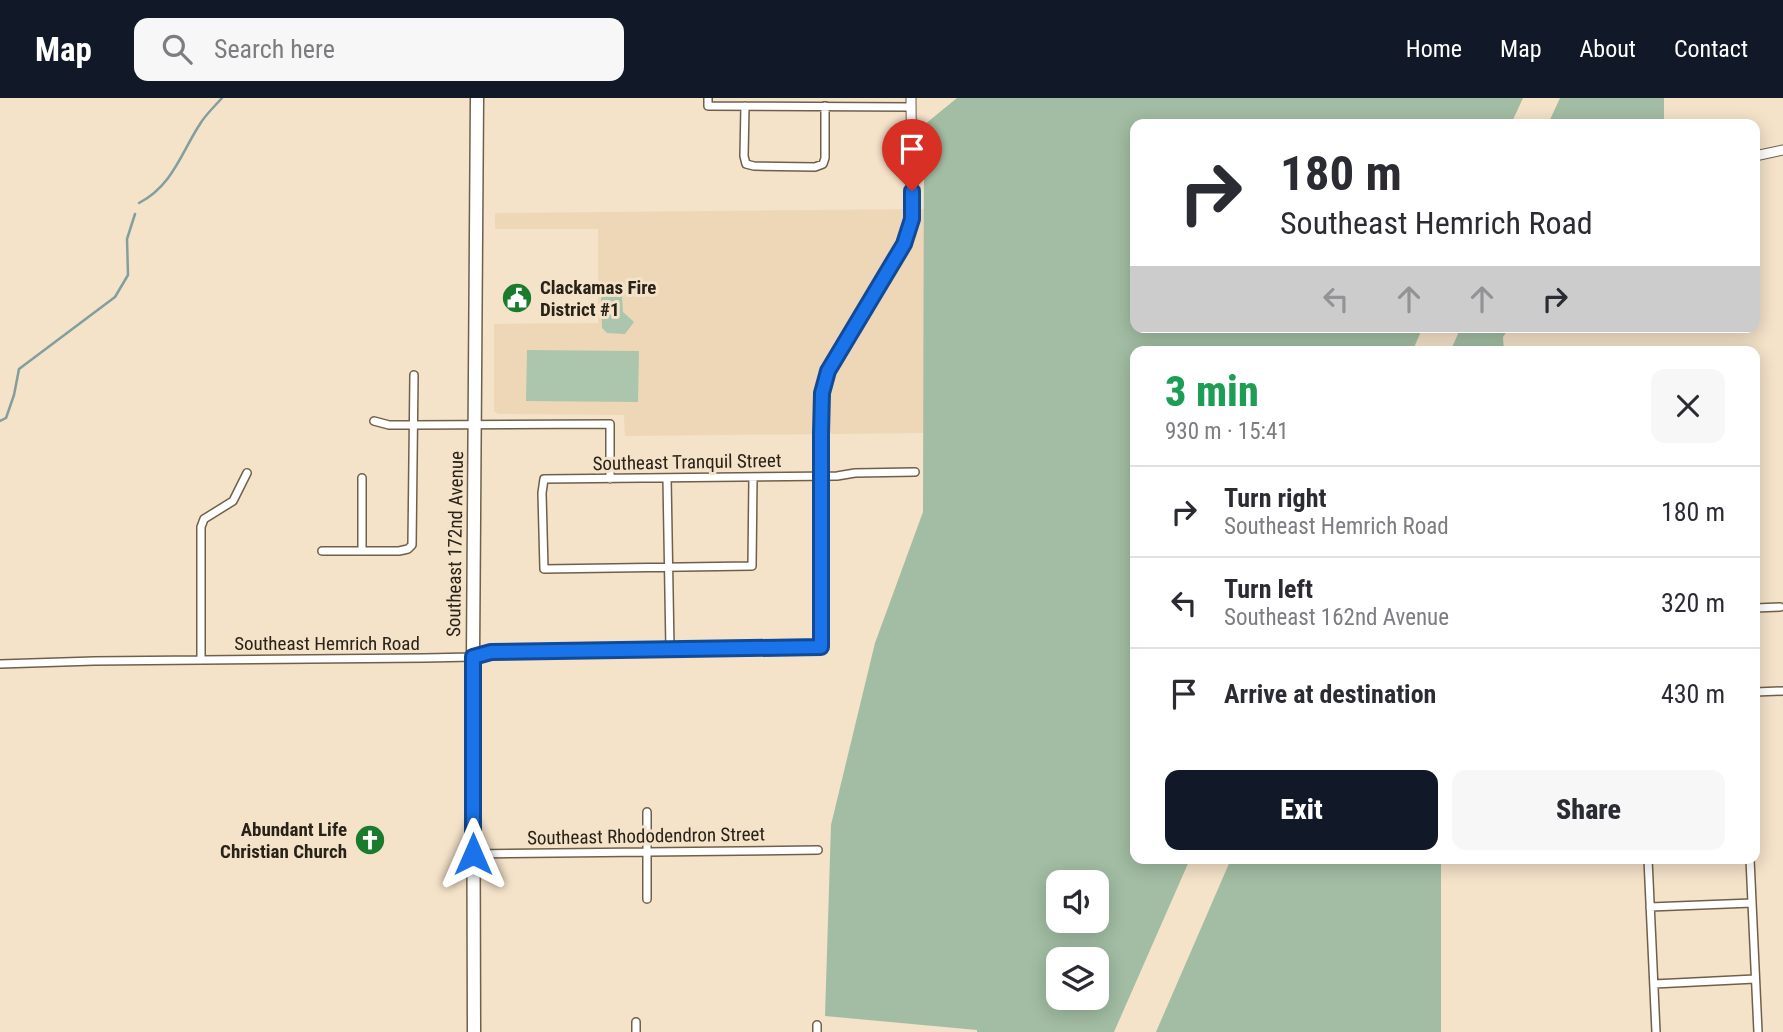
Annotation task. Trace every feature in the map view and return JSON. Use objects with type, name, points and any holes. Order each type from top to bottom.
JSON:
[{"type":"main road","name":"Southeast 172nd Avenue","points":[[474,1032],[473,657],[477,98]]},
{"type":"street","points":[[708,102],[745,106],[911,102],[912,219],[909,234],[828,371],[822,393],[821,647]]},
{"type":"street","points":[[745,106],[746,164],[803,167],[823,164],[825,106]]},
{"type":"street","points":[[1760,155],[1783,150]]},
{"type":"street","points":[[322,551],[403,551],[412,544],[414,375]]},
{"type":"street","points":[[374,421],[389,425],[610,424],[610,479]]},
{"type":"street","name":"Southeast Tranquil Street","points":[[668,567],[544,569],[544,479],[837,477],[855,473],[915,472]]},
{"type":"street","points":[[201,660],[201,527],[204,519],[233,501],[247,473]]},
{"type":"street","points":[[668,567],[752,566],[753,477]]},
{"type":"street","points":[[362,478],[362,551]]},
{"type":"street","points":[[667,478],[670,649]]},
{"type":"street","points":[[1760,608],[1780,607]]},
{"type":"street","name":"Southeast Hemrich Road","points":[[0,664],[473,657],[491,652],[821,647]]},
{"type":"street","points":[[1760,692],[1783,691]]},
{"type":"street","points":[[647,812],[647,899]]},
{"type":"street","name":"Southeast Rhododendron Street","points":[[473,854],[818,850]]},
{"type":"street","points":[[1648,864],[1656,1032]]},
{"type":"street","points":[[1750,864],[1758,1032]]},
{"type":"street","points":[[1650,906],[1752,903]]},
{"type":"street","points":[[1654,984],[1755,979]]},
{"type":"street","points":[[636,1022],[636,1032]]},
{"type":"shaded area","points":[[924,209],[924,433],[625,436],[624,415],[498,414],[494,411],[494,324],[598,323],[598,229],[495,229],[495,213]]},
{"type":"green space","points":[[957,98],[1523,98],[1513,119],[1130,119],[1130,333],[1420,333],[1415,346],[1130,346],[1130,864],[1188,864],[1114,1032],[977,1032],[825,1016],[831,825],[875,643],[923,512],[924,125]]},
{"type":"green space","points":[[1560,98],[1664,98],[1664,119],[1550,119]]},
{"type":"green space","points":[[608,291],[622,296],[623,312],[634,322],[625,334],[607,333],[602,328],[601,298]]},
{"type":"green space","points":[[1458,333],[1506,333],[1504,346],[1453,346]]},
{"type":"green space","points":[[527,350],[639,351],[638,402],[526,401]]},
{"type":"green space","points":[[1229,864],[1441,864],[1441,1032],[1156,1032]]},
{"type":"waterway","points":[[139,203],[151,196],[168,178],[202,120],[222,98]]},
{"type":"waterway","points":[[0,421],[6,418],[19,369],[115,297],[128,275],[127,239],[135,214]]},
{"type":"place","name":"Clackamas Fire District #1","points":[[517,298]]},
{"type":"place","name":"Abundant Life Christian Church","points":[[370,840]]},
{"type":"route","points":[[473,854],[473,657],[491,652],[821,647],[823,383],[909,234],[912,191]]}]
